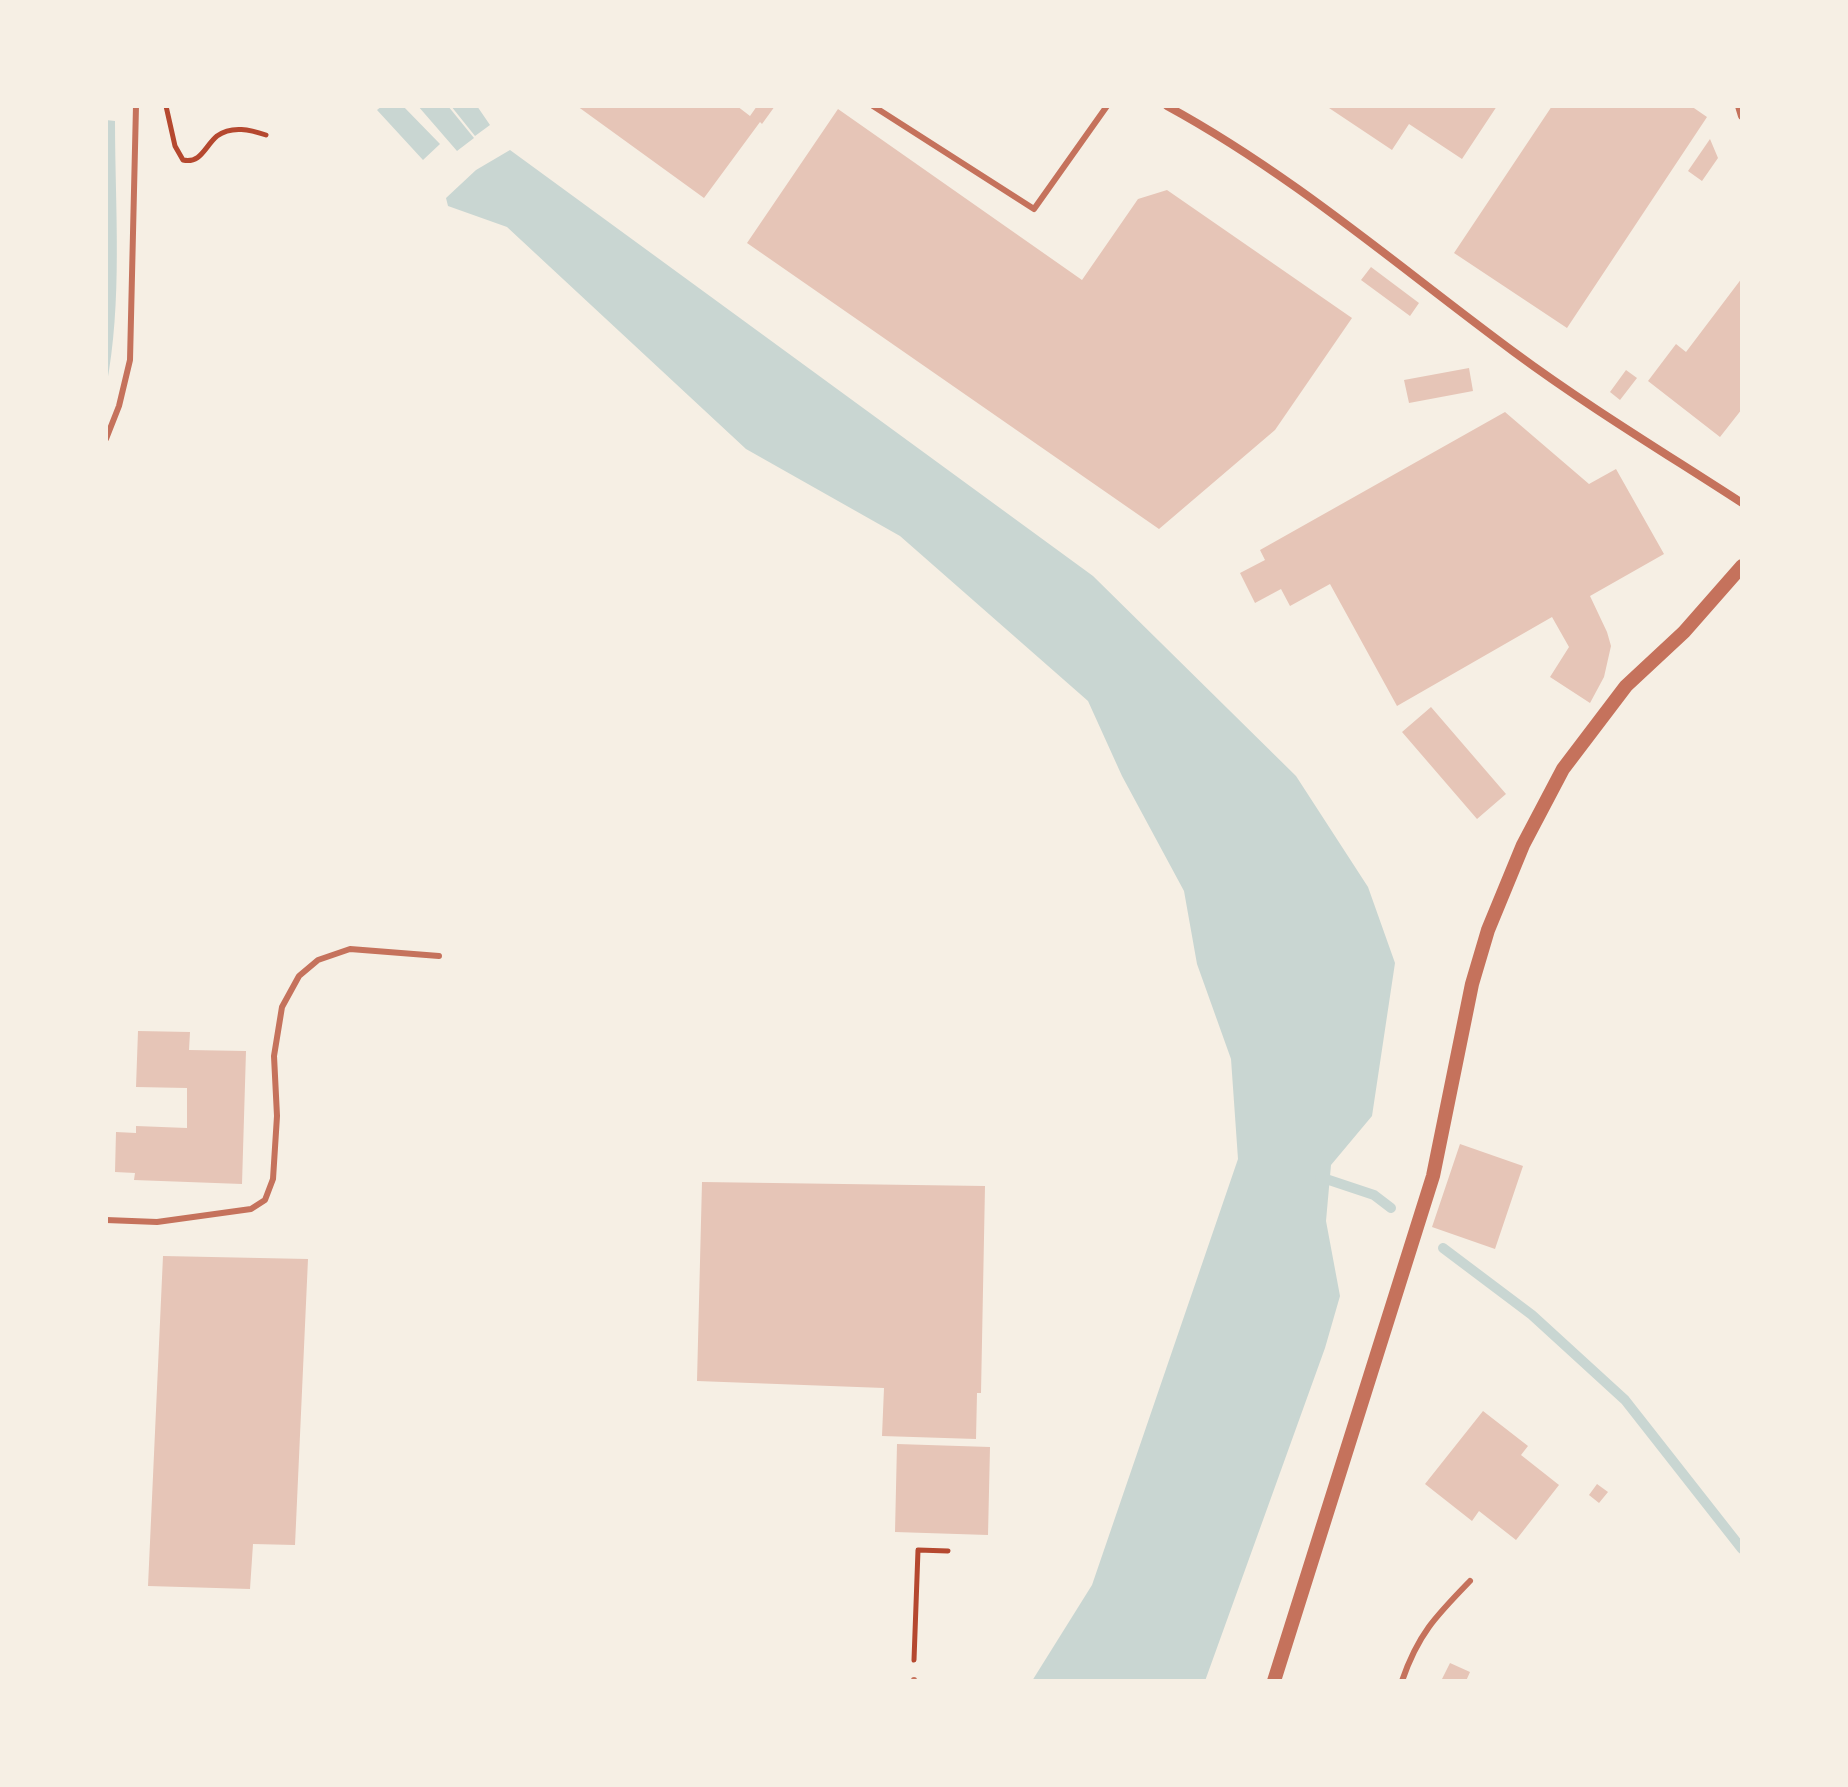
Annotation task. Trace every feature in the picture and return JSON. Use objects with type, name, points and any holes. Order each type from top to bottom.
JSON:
[{"type":"street","points":[[1167,106],[1205,127],[1365,237],[1513,351],[1583,400],[1742,503]]},
{"type":"street","points":[[1739,106],[1742,116]]},
{"type":"street","points":[[1274,1681],[1433,1176],[1472,984],[1488,930],[1523,845],[1563,769],[1626,686],[1684,632],[1742,566]]},
{"type":"lane","points":[[106,439],[119,406],[130,360],[136,106]]},
{"type":"lane","points":[[873,106],[1034,209],[1107,106]]},
{"type":"lane","points":[[106,1220],[157,1222],[251,1209],[265,1200],[273,1179],[276,1131],[274,1056],[282,1007],[299,976],[318,960],[350,949],[439,956]]},
{"type":"lane","points":[[1402,1681],[1428,1624],[1470,1581]]},
{"type":"path","points":[[166,106],[175,146],[183,160],[199,157],[218,135],[231,131],[247,129],[266,135]]},
{"type":"path","points":[[914,1681],[918,1550],[948,1551]]},
{"type":"shaded area","points":[[382,106],[403,106],[440,144],[423,160],[377,110]]},
{"type":"shaded area","points":[[418,106],[448,106],[474,138],[457,151]]},
{"type":"shaded area","points":[[451,106],[477,106],[490,125],[475,136]]},
{"type":"shaded area","points":[[106,120],[115,121],[117,255],[115,322],[106,388]]},
{"type":"shaded area","points":[[510,150],[1093,576],[1296,776],[1368,887],[1395,963],[1372,1116],[1331,1165],[1326,1221],[1340,1296],[1325,1348],[1205,1681],[1032,1681],[1092,1585],[1238,1159],[1231,1059],[1197,964],[1184,891],[1122,776],[1088,701],[900,536],[746,449],[507,227],[448,206],[446,198],[476,170]]},
{"type":"building","points":[[577,106],[737,106],[750,116],[757,106],[775,106],[704,198]]},
{"type":"building","points":[[1326,106],[1497,106],[1462,159],[1409,124],[1392,150]]},
{"type":"building","points":[[1552,106],[1691,106],[1707,117],[1567,328],[1454,253]]},
{"type":"building","points":[[838,109],[1082,280],[1138,199],[1167,190],[1352,318],[1275,430],[1159,529],[747,243]]},
{"type":"building","points":[[1710,139],[1718,158],[1702,181],[1688,171]]},
{"type":"building","points":[[1371,267],[1419,303],[1410,316],[1361,280]]},
{"type":"building","points":[[1742,278],[1742,409],[1720,437],[1648,381],[1676,344],[1686,352]]},
{"type":"building","points":[[1469,368],[1473,391],[1409,403],[1404,380]]},
{"type":"building","points":[[1626,370],[1637,378],[1620,400],[1610,392]]},
{"type":"building","points":[[1505,412],[1589,484],[1616,469],[1664,554],[1590,596],[1611,646],[1604,677],[1590,703],[1550,677],[1569,647],[1552,617],[1397,706],[1330,584],[1290,606],[1281,589],[1255,603],[1240,573],[1265,560],[1260,550]]},
{"type":"building","points":[[1431,707],[1506,794],[1477,819],[1402,732]]},
{"type":"building","points":[[138,1031],[190,1032],[189,1050],[246,1051],[242,1184],[134,1180],[135,1173],[115,1172],[116,1132],[136,1133],[136,1126],[187,1128],[187,1088],[136,1087]]},
{"type":"building","points":[[1460,1144],[1523,1166],[1495,1249],[1432,1227]]},
{"type":"building","points":[[702,1182],[985,1186],[981,1393],[977,1393],[976,1439],[882,1436],[884,1388],[697,1381]]},
{"type":"building","points":[[163,1256],[308,1259],[295,1545],[253,1544],[250,1589],[148,1586]]},
{"type":"building","points":[[1483,1411],[1528,1446],[1521,1455],[1559,1485],[1516,1540],[1479,1511],[1472,1521],[1425,1484]]},
{"type":"building","points":[[897,1444],[990,1447],[988,1535],[895,1532]]},
{"type":"building","points":[[1597,1484],[1608,1492],[1599,1503],[1589,1495]]},
{"type":"building","points":[[1450,1663],[1470,1672],[1466,1681],[1441,1681]]},
{"type":"waterway","points":[[1320,1177],[1374,1195],[1391,1208]]},
{"type":"waterway","points":[[1443,1248],[1532,1315],[1625,1400],[1742,1549]]}]
